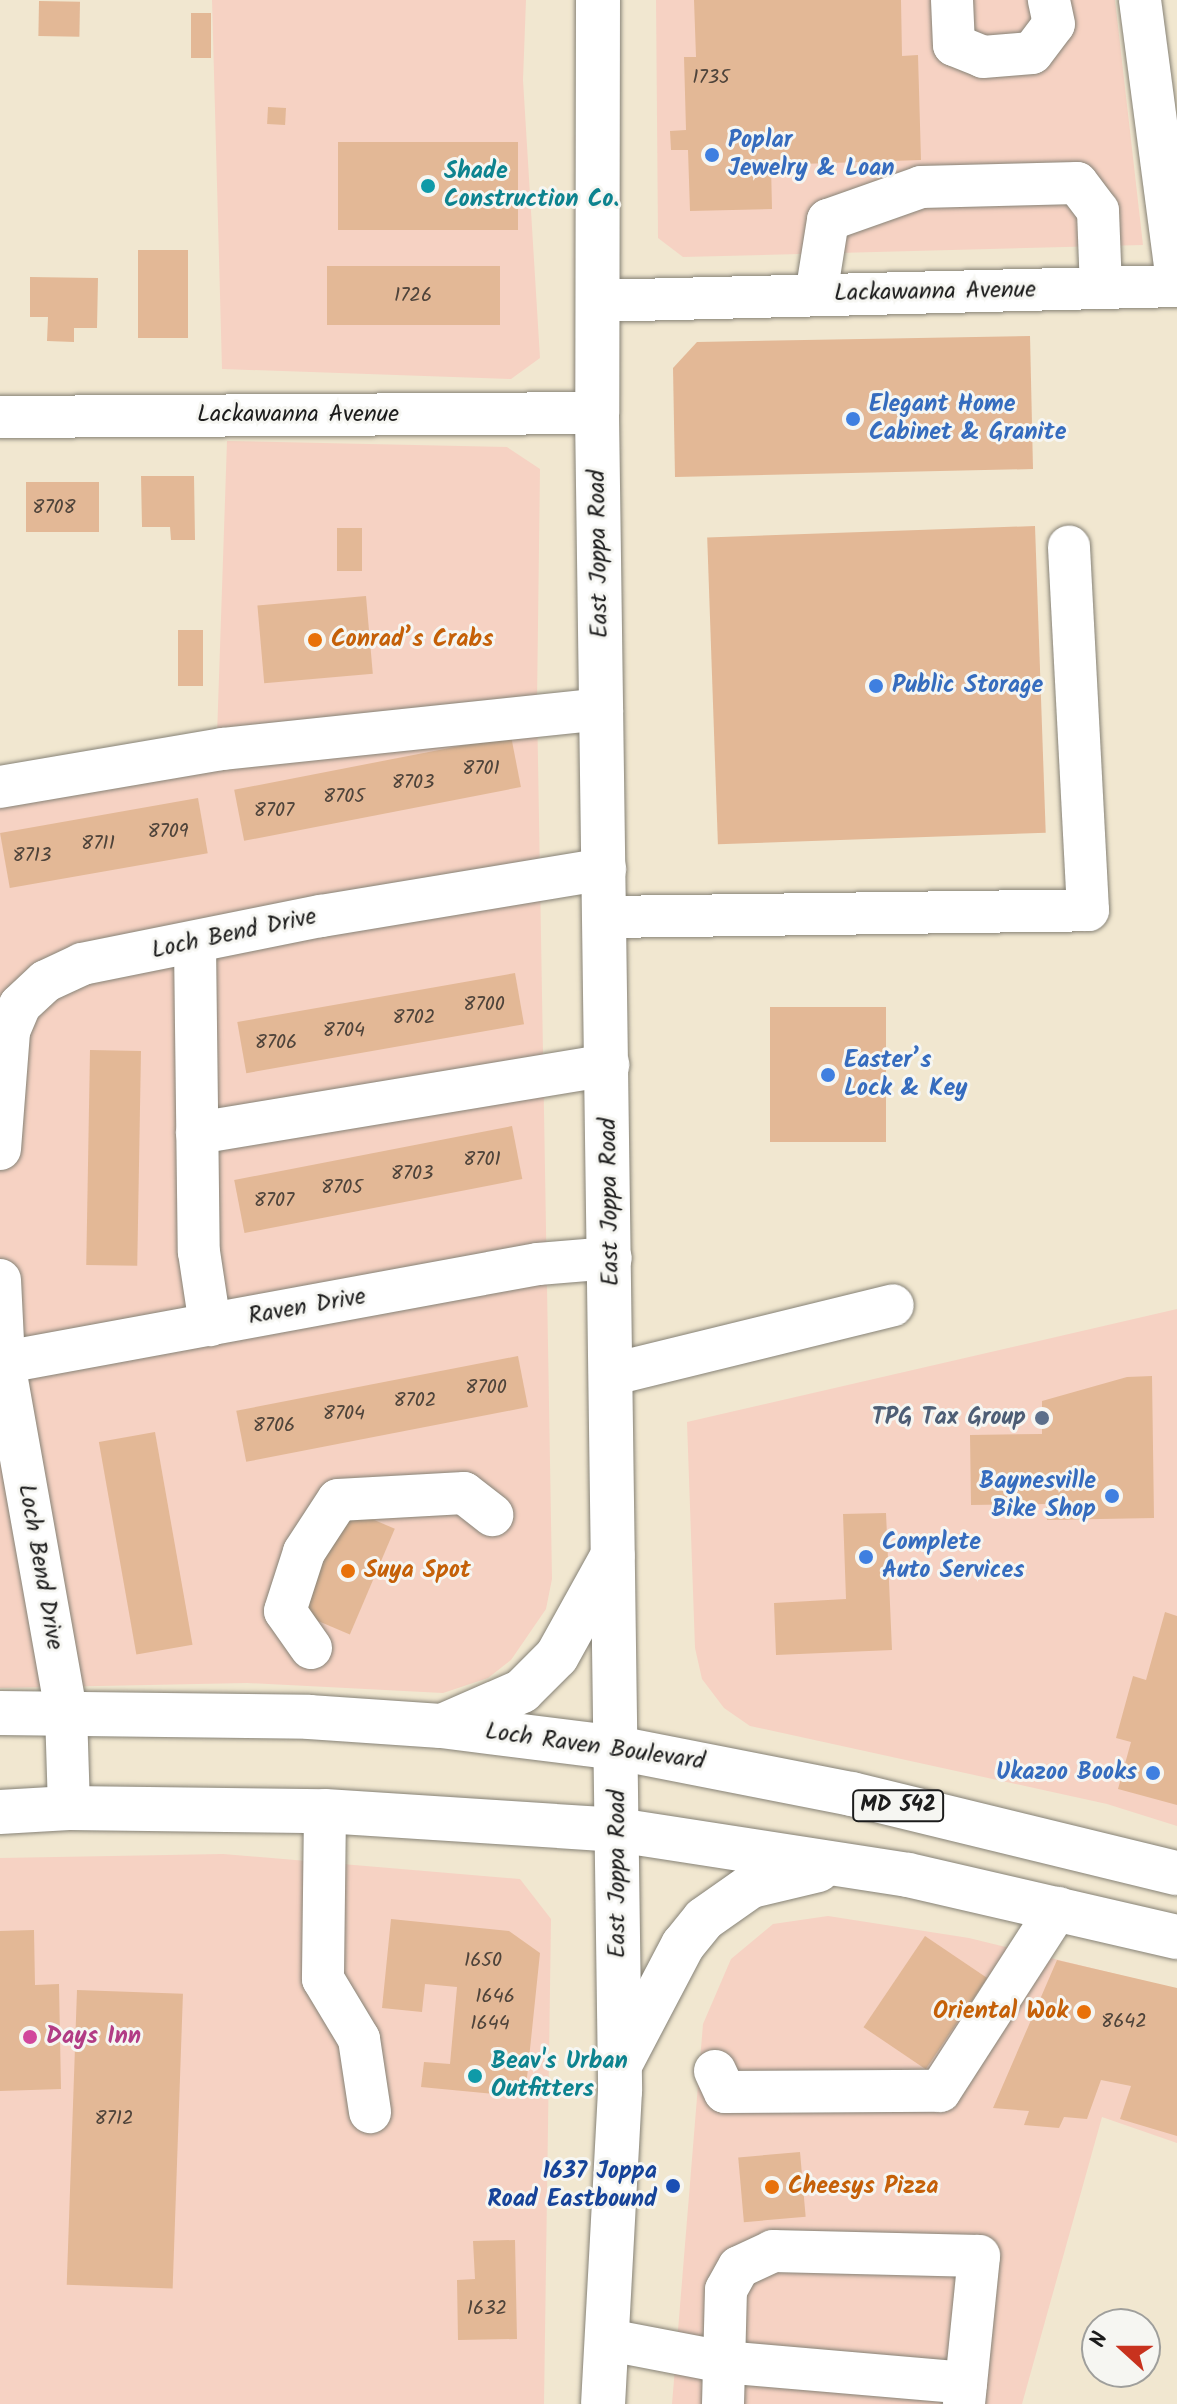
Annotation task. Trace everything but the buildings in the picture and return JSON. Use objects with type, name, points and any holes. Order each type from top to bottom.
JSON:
[{"type":"main road","name":"East Joppa Road","points":[[598,0],[597,413],[616,1549],[619,2067],[609,2340],[603,2404]]},
{"type":"main road","points":[[441,1726],[512,1697],[557,1656],[616,1549]]},
{"type":"main road","name":"Loch Raven Boulevard","points":[[0,1713],[279,1716],[441,1726],[617,1748],[852,1794],[1177,1873]]},
{"type":"main road","points":[[0,1812],[69,1808],[325,1811],[618,1830],[856,1866],[1058,1908],[1177,1937]]},
{"type":"main road","points":[[619,2067],[683,1945],[723,1901],[784,1875],[856,1866]]},
{"type":"street","points":[[952,0],[954,45],[983,57],[1032,53],[1054,24],[1049,0]]},
{"type":"street","points":[[1140,0],[1177,284]]},
{"type":"street","points":[[816,295],[828,220],[921,187],[1077,183],[1098,211],[1101,288]]},
{"type":"street","name":"Lackawanna Avenue","points":[[597,301],[1177,284]]},
{"type":"street","name":"Lackawanna Avenue","points":[[0,417],[597,413]]},
{"type":"street","points":[[606,917],[1088,910],[1069,546]]},
{"type":"street","points":[[0,787],[223,749],[602,709]]},
{"type":"street","name":"Loch Bend Drive","points":[[0,1149],[3,1064],[20,1005],[46,981],[82,964],[195,944],[321,916],[605,869]]},
{"type":"street","points":[[195,944],[199,1252],[210,1325]]},
{"type":"street","points":[[197,1133],[608,1065]]},
{"type":"street","name":"Raven Drive","points":[[2,1363],[538,1264],[611,1258]]},
{"type":"street","name":"Loch Bend Drive","points":[[0,1280],[2,1363],[66,1712],[69,1808]]},
{"type":"street","points":[[613,1374],[893,1305]]},
{"type":"street","points":[[311,1648],[285,1611],[304,1552],[338,1500],[464,1493],[492,1515]]},
{"type":"street","points":[[325,1811],[323,1979],[359,2039],[370,2112]]},
{"type":"street","points":[[715,2071],[725,2092],[940,2091],[1058,1908]]},
{"type":"street","points":[[609,2340],[723,2362],[965,2394],[979,2256],[773,2251],[739,2267],[726,2290],[723,2362],[723,2404]]},
{"type":"shaded area","points":[[212,0],[526,0],[523,80],[540,358],[511,379],[222,369]]},
{"type":"shaded area","points":[[656,0],[1115,0],[1143,245],[683,257],[658,238]]},
{"type":"shaded area","points":[[227,441],[507,447],[540,469],[537,702],[552,1579],[546,1609],[511,1660],[488,1678],[443,1693],[247,1683],[0,1688],[0,777],[217,736]]},
{"type":"shaded area","points":[[1177,1309],[1177,1826],[1107,1804],[750,1726],[724,1708],[702,1679],[695,1648],[687,1422]]},
{"type":"shaded area","points":[[223,1854],[520,1879],[551,1919],[544,2404],[0,2404],[0,1858]]},
{"type":"shaded area","points":[[828,1916],[969,1938],[1177,1989],[1177,2143],[1102,2117],[1022,2404],[672,2404],[703,2024],[731,1959],[773,1924]]},
{"type":"place","name":"Poplar Jewelry & Loan","points":[[712,155]]},
{"type":"place","name":"Shade Construction Co.","points":[[428,186]]},
{"type":"place","name":"Elegant Home Cabinet & Granite","points":[[853,419]]},
{"type":"place","name":"Conrad’s Crabs","points":[[315,640]]},
{"type":"place","name":"Public Storage","points":[[876,686]]},
{"type":"place","name":"Easter’s Lock & Key","points":[[828,1075]]},
{"type":"place","name":"TPG Tax Group","points":[[1042,1418]]},
{"type":"place","name":"Baynesville Bike Shop","points":[[1112,1496]]},
{"type":"place","name":"Complete Auto Services","points":[[866,1557]]},
{"type":"place","name":"Suya Spot","points":[[348,1571]]},
{"type":"place","name":"Ukazoo Books","points":[[1153,1773]]},
{"type":"place","name":"Oriental Wok","points":[[1084,2012]]},
{"type":"place","name":"Days Inn","points":[[30,2037]]},
{"type":"place","name":"Beav's Urban Outfitters","points":[[475,2076]]},
{"type":"place","name":"1637 Joppa Road Eastbound","points":[[673,2186]]},
{"type":"place","name":"Cheesys Pizza","points":[[772,2187]]}]
